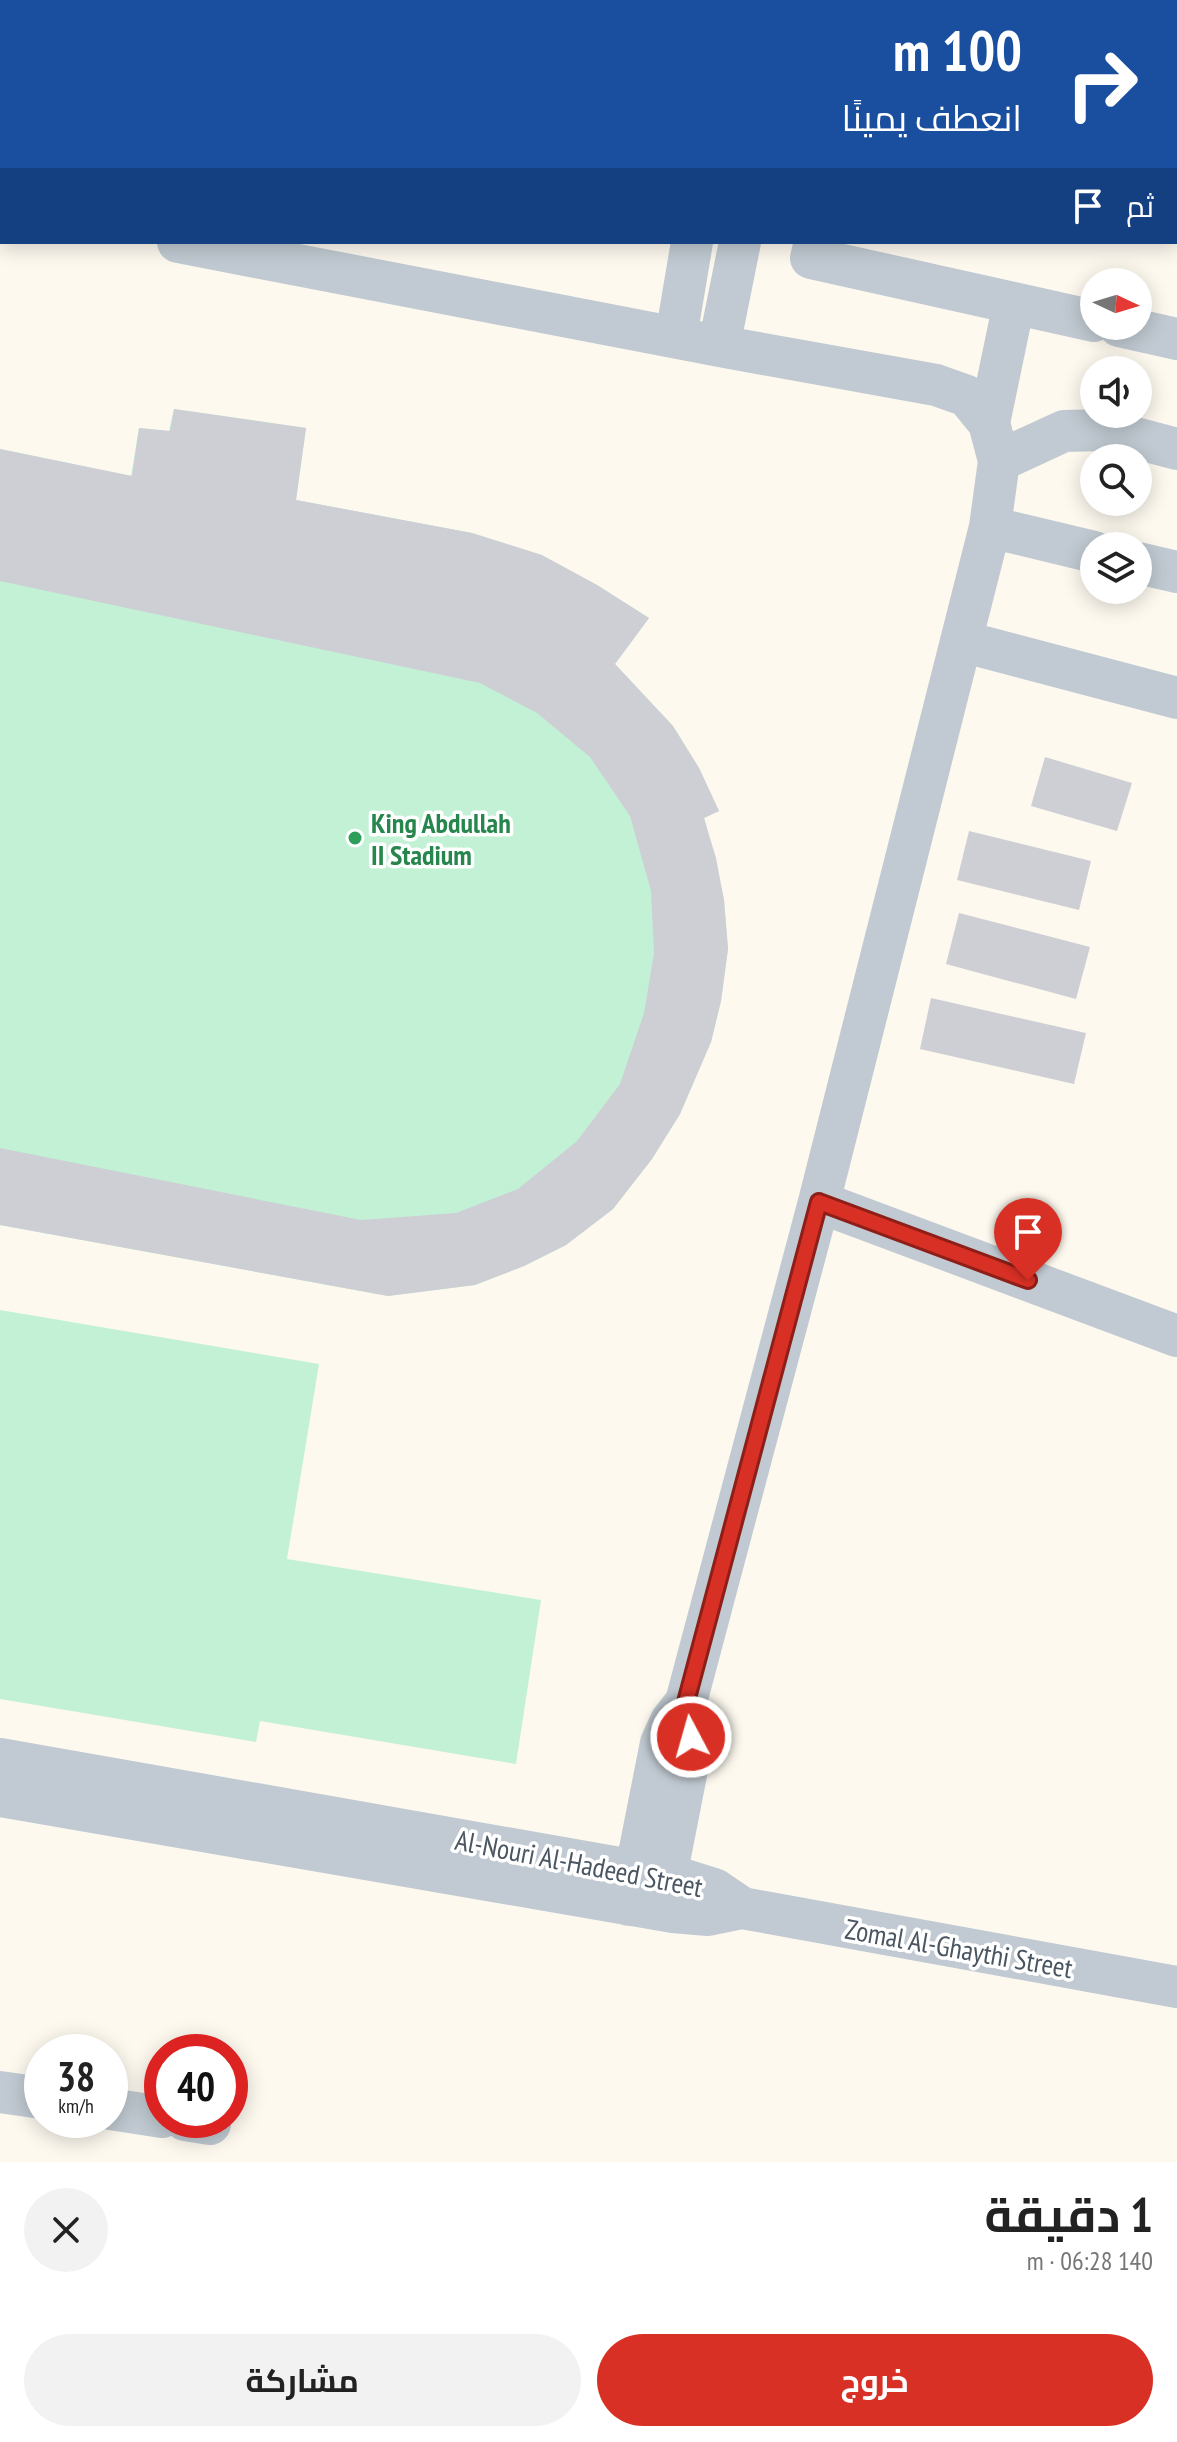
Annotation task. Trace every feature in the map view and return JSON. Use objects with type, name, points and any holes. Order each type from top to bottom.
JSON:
[{"type":"street","points":[[200,244],[719,346],[936,385],[967,396],[994,442]]},
{"type":"street","points":[[676,337],[692,244]]},
{"type":"street","points":[[719,346],[740,244]]},
{"type":"street","points":[[814,244],[811,258],[1080,318]]},
{"type":"street","points":[[648,1890],[691,1749],[692,1725],[686,1702],[819,1202],[990,527],[994,442],[1014,303]]},
{"type":"street","points":[[1152,333],[1177,339]]},
{"type":"street","points":[[994,442],[1064,431],[1105,430],[1177,449]]},
{"type":"street","points":[[990,527],[1080,549]]},
{"type":"street","points":[[1152,566],[1177,572]]},
{"type":"street","points":[[961,641],[1177,698]]},
{"type":"street","points":[[819,1202],[1177,1336]]},
{"type":"street","name":"Al-Nouri Al-Hadeed Street","points":[[0,1759],[648,1890]]},
{"type":"street","name":"Al-Nouri Al-Hadeed Street","points":[[0,1796],[648,1890],[699,1882],[742,1908]]},
{"type":"street","name":"Zomal Al-Ghaythi Street","points":[[742,1908],[1177,1987]]},
{"type":"street","points":[[0,2092],[24,2095]]},
{"type":"shaded area","points":[[0,244],[1177,244],[1177,2162],[0,2162]]},
{"type":"green space","name":"King Abdullah II Stadium","points":[[174,409],[306,428],[296,500],[472,533],[541,555],[649,618],[615,664],[673,726],[699,768],[719,811],[704,818],[724,900],[728,949],[721,1001],[711,1042],[680,1114],[652,1159],[613,1209],[566,1245],[475,1285],[388,1296],[0,1225],[0,449],[131,476],[139,428],[169,431]]},
{"type":"green space","points":[[0,1310],[319,1364],[287,1559],[541,1600],[516,1764],[260,1721],[256,1742],[0,1699]]},
{"type":"building","points":[[174,409],[306,428],[296,500],[472,533],[542,555],[649,618],[615,664],[673,726],[699,768],[719,811],[704,818],[724,900],[728,949],[721,1001],[711,1042],[680,1114],[652,1159],[613,1209],[566,1245],[475,1285],[388,1296],[0,1225],[0,1148],[361,1220],[456,1213],[518,1189],[577,1141],[620,1084],[644,1013],[654,953],[651,891],[630,816],[590,757],[537,713],[480,683],[0,581],[0,449],[132,476],[139,428],[170,431]]},
{"type":"building","points":[[1045,757],[1132,783],[1117,831],[1031,806]]},
{"type":"building","points":[[969,831],[1091,861],[1079,910],[957,880]]},
{"type":"building","points":[[959,913],[1090,947],[1076,999],[946,964]]},
{"type":"building","points":[[931,998],[1086,1033],[1074,1084],[920,1049]]},
{"type":"place","name":"King Abdullah II Stadium","points":[[355,838]]},
{"type":"route","points":[[691,1737],[692,1725],[686,1702],[819,1202],[1028,1280]]}]
